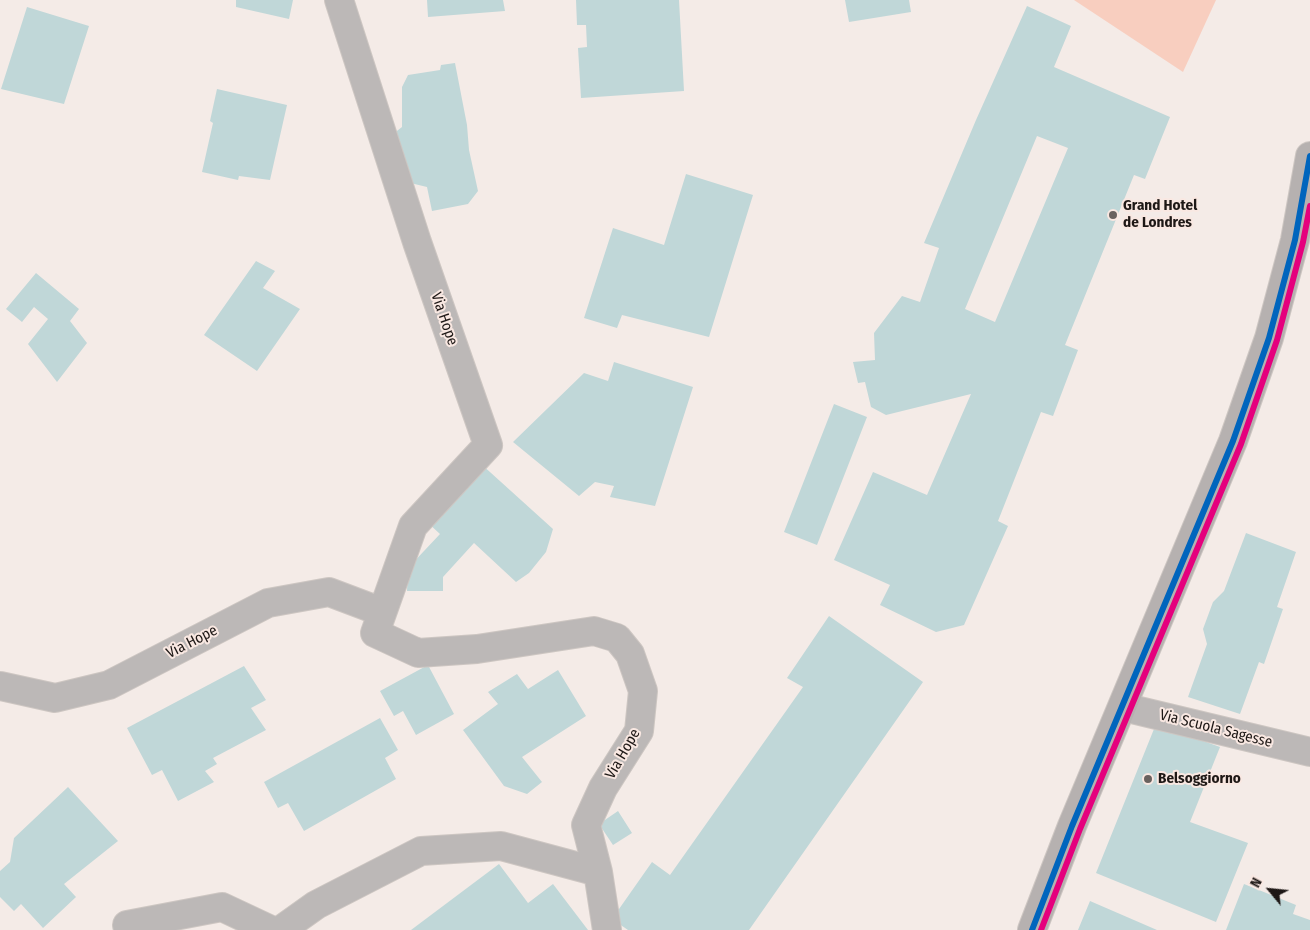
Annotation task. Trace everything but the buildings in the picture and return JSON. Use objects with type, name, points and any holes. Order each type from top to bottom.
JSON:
[{"type":"main road","points":[[1032,930],[1072,826],[1233,441],[1269,338],[1295,240],[1310,156]]},
{"type":"street","name":"Via Hope","points":[[339,0],[417,242],[488,445],[413,526],[375,633],[418,653],[477,649],[594,631],[617,638],[630,654],[643,691],[639,731],[603,788],[586,825],[598,872],[606,930]]},
{"type":"street","name":"Via Hope","points":[[0,686],[55,698],[109,685],[268,602],[329,592],[382,612]]},
{"type":"street","name":"Via Scuola Sagesse","points":[[1123,707],[1310,752]]},
{"type":"street","points":[[281,930],[316,906],[421,850],[501,846],[598,872]]},
{"type":"street","points":[[127,924],[222,907],[271,930]]},
{"type":"shaded area","points":[[1074,0],[1216,0],[1183,72]]},
{"type":"transit line","points":[[1032,930],[1072,826],[1233,441],[1269,338],[1295,240],[1310,156]]},
{"type":"transit line","points":[[1041,930],[1080,829],[1241,444],[1277,340],[1303,242],[1310,206]]},
{"type":"place","name":"Grand Hotel de Londres","points":[[1113,215]]},
{"type":"place","name":"Belsoggiorno","points":[[1148,779]]}]
